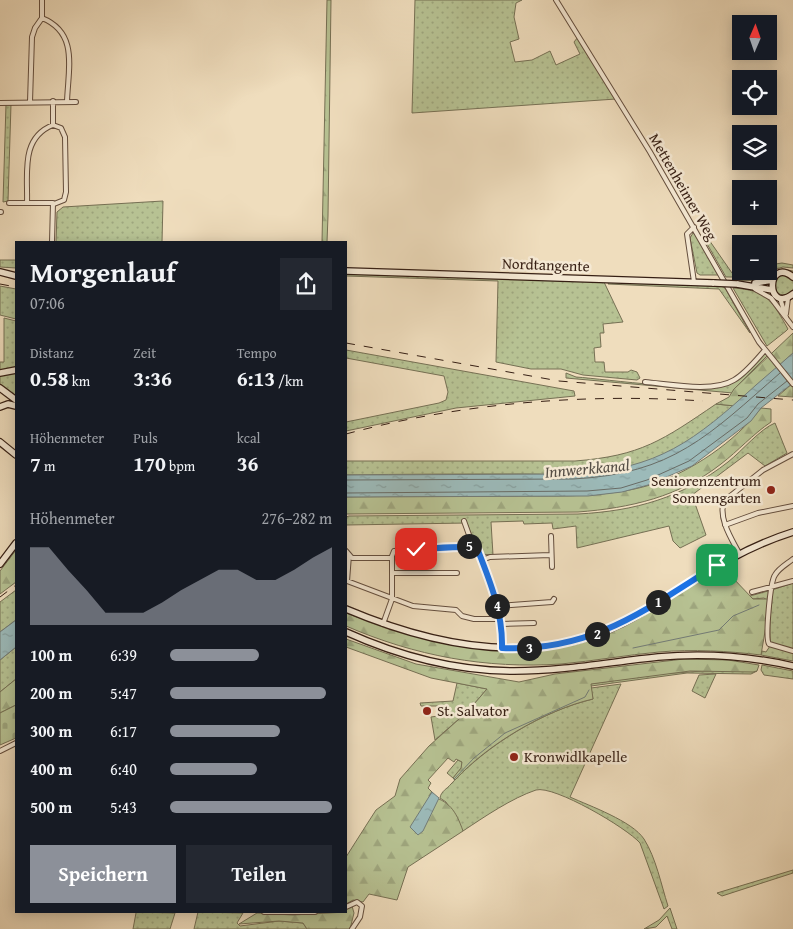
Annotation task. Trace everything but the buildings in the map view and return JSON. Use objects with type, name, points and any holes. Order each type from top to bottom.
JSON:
[{"type":"main road","name":"Nordtangente","points":[[347,271],[737,284],[772,280]]},
{"type":"main road","points":[[0,272],[15,276]]},
{"type":"main road","name":"Nordtangente","points":[[777,276],[782,273],[793,277]]},
{"type":"main road","points":[[772,280],[772,290],[780,298],[791,296]]},
{"type":"main road","name":"Nordtangente","points":[[746,284],[772,290]]},
{"type":"main road","points":[[0,373],[15,370]]},
{"type":"main road","points":[[0,388],[15,399]]},
{"type":"main road","points":[[0,407],[8,404],[15,406]]},
{"type":"main road","points":[[0,442],[15,453]]},
{"type":"main road","points":[[347,609],[384,624],[453,642],[502,648],[556,646],[597,634],[634,616],[739,553],[793,532]]},
{"type":"main road","points":[[0,564],[15,544]]},
{"type":"main road","points":[[347,632],[420,659],[496,670],[565,668],[657,657],[699,655],[751,659],[793,666]]},
{"type":"street","points":[[30,102],[32,37],[35,28],[42,18],[42,0]]},
{"type":"street","name":"Mettenheimer Weg","points":[[556,0],[694,227],[765,350],[793,384]]},
{"type":"street","points":[[42,18],[61,30],[68,41],[67,102]]},
{"type":"street","points":[[53,101],[53,125]]},
{"type":"street","points":[[0,103],[76,102]]},
{"type":"street","points":[[27,203],[29,147],[39,133],[53,125]]},
{"type":"street","points":[[9,203],[54,204],[61,202],[66,195],[65,137],[61,128],[53,125]]},
{"type":"street","points":[[52,241],[54,204]]},
{"type":"street","points":[[694,227],[688,234],[694,282]]},
{"type":"street","points":[[746,284],[771,298],[793,327]]},
{"type":"street","points":[[787,319],[791,296]]},
{"type":"street","points":[[780,298],[787,319]]},
{"type":"street","points":[[645,382],[701,386],[726,384],[739,377],[765,350]]},
{"type":"street","points":[[739,553],[725,525],[722,509],[726,499],[763,470],[793,454]]},
{"type":"street","points":[[725,525],[758,513],[793,506]]},
{"type":"street","points":[[464,521],[473,546],[477,548],[482,560],[497,606],[501,622],[502,648]]},
{"type":"street","points":[[551,536],[550,555],[552,567]]},
{"type":"street","points":[[384,624],[392,599],[392,558],[394,551],[450,549],[458,546],[473,546]]},
{"type":"street","points":[[347,553],[352,558],[392,558]]},
{"type":"street","points":[[347,553],[347,581],[392,599],[427,608],[456,610],[462,616],[474,619],[534,623]]},
{"type":"street","points":[[482,560],[490,557],[550,555]]},
{"type":"street","points":[[793,560],[777,572],[770,588],[771,603],[766,636],[768,643],[793,651]]},
{"type":"street","points":[[392,574],[456,573]]},
{"type":"street","points":[[752,592],[793,581]]},
{"type":"street","points":[[497,606],[552,602],[554,599]]},
{"type":"street","points":[[0,751],[15,744]]},
{"type":"street","points":[[347,907],[357,902],[361,904],[360,917],[352,929]]},
{"type":"green space","points":[[327,0],[331,0],[328,216],[327,241],[322,241]]},
{"type":"green space","points":[[415,0],[522,0],[516,3],[514,17],[519,39],[510,42],[515,62],[532,60],[550,51],[556,65],[580,54],[574,42],[578,37],[616,99],[412,113]]},
{"type":"green space","points":[[6,104],[11,104],[8,201],[3,202]]},
{"type":"green space","points":[[163,201],[162,241],[56,241],[57,212],[63,207]]},
{"type":"green space","points":[[693,233],[696,235],[718,275],[700,275],[697,273],[690,238]]},
{"type":"green space","points":[[702,235],[707,237],[732,273],[732,277],[726,277]]},
{"type":"green space","points":[[0,260],[15,260],[15,268],[0,267]]},
{"type":"green space","points":[[777,264],[793,265],[793,268],[777,269]]},
{"type":"green space","points":[[782,269],[793,271],[793,274],[785,270],[777,274],[777,271]]},
{"type":"green space","points":[[347,273],[604,282],[623,322],[603,324],[604,333],[600,333],[601,347],[594,348],[595,362],[604,362],[605,372],[628,372],[631,370],[637,372],[640,378],[637,380],[583,375],[561,369],[531,369],[496,362],[498,281],[347,276]]},
{"type":"green space","points":[[780,276],[788,276],[793,281],[793,289],[788,294],[780,294],[775,289],[775,281]]},
{"type":"green space","points":[[609,282],[721,286],[725,288],[750,333],[719,289],[608,284]]},
{"type":"green space","points":[[0,286],[15,289],[15,319],[0,315]]},
{"type":"green space","points":[[733,288],[761,294],[773,304],[788,329],[767,346]]},
{"type":"green space","points":[[4,318],[15,321],[15,368],[0,372],[0,362],[4,362]]},
{"type":"green space","points":[[793,333],[793,353],[735,406],[716,404],[729,397],[734,389]]},
{"type":"green space","points":[[347,350],[574,391],[575,396],[456,408],[347,431],[347,422],[446,400],[448,392],[444,376],[347,358]]},
{"type":"green space","points":[[763,354],[768,355],[734,389],[733,393],[566,378],[566,373],[576,377],[657,385],[720,386],[732,383],[745,374]]},
{"type":"green space","points":[[15,372],[15,395],[0,384],[0,375]]},
{"type":"green space","points":[[793,383],[793,397],[778,396]]},
{"type":"green space","points":[[716,404],[735,406],[701,432],[665,455],[623,469],[578,474],[347,475],[347,461],[575,461],[598,459],[635,450],[665,437]]},
{"type":"green space","points":[[761,408],[771,409],[771,422],[721,464],[688,485],[671,493],[635,504],[578,512],[347,514],[347,497],[572,496],[604,494],[635,489],[665,479],[696,464],[725,444]]},
{"type":"green space","points":[[775,423],[787,453],[765,466],[748,453],[692,495],[706,535],[680,548],[673,541],[669,526],[577,548],[576,526],[553,529],[552,523],[524,524],[523,521],[491,522],[493,555],[481,554],[479,548],[475,545],[467,523],[347,525],[347,517],[349,516],[578,514],[638,506],[693,485],[728,462],[769,426]]},
{"type":"green space","points":[[15,551],[15,583],[0,594],[0,571]]},
{"type":"green space","points":[[715,569],[721,582],[731,576],[753,599],[767,599],[770,602],[761,655],[736,652],[672,651],[561,664],[505,664],[478,662],[425,653],[347,626],[347,613],[417,636],[452,644],[487,649],[522,650],[557,647],[593,638],[628,624],[661,605]]},
{"type":"green space","points":[[793,583],[793,650],[769,642],[769,622],[772,590]]},
{"type":"green space","points":[[15,591],[15,621],[0,632],[0,602]]},
{"type":"green space","points":[[768,591],[770,602],[764,598],[753,599],[750,596]]},
{"type":"green space","points":[[347,639],[416,664],[519,682],[555,674],[684,659],[728,660],[759,665],[757,671],[753,672],[690,671],[591,684],[593,699],[556,711],[518,730],[484,754],[455,780],[453,778],[461,768],[462,762],[456,759],[454,762],[448,758],[428,780],[431,783],[428,788],[432,792],[429,796],[442,800],[451,808],[458,818],[463,831],[408,867],[397,900],[369,894],[363,902],[353,900],[347,903],[347,855],[376,810],[395,796],[400,779],[429,746],[468,711],[487,689],[431,678],[347,647]]},
{"type":"green space","points":[[770,646],[793,652],[793,661],[761,655],[762,651],[766,652]]},
{"type":"green space","points":[[15,648],[15,680],[0,692],[0,660]]},
{"type":"green space","points":[[762,665],[793,671],[793,679],[764,675],[761,670]]},
{"type":"green space","points":[[718,670],[757,671],[751,674],[687,673],[591,686],[590,684],[660,674]]},
{"type":"green space","points":[[716,674],[705,698],[692,691],[699,675]]},
{"type":"green space","points":[[15,680],[15,706],[0,713],[0,692]]},
{"type":"green space","points":[[457,683],[487,689],[468,711],[435,740],[431,717],[438,716],[438,706],[421,706],[420,703],[453,701]]},
{"type":"green space","points":[[621,684],[570,797],[621,820],[638,832],[644,839],[655,863],[668,906],[664,909],[640,843],[633,836],[590,809],[558,794],[545,790],[536,790],[508,803],[463,831],[446,802],[440,798],[443,792],[481,756],[516,732],[554,712],[593,699],[591,688]]},
{"type":"green space","points":[[15,706],[15,738],[0,745],[0,713]]},
{"type":"green space","points":[[458,760],[462,762],[462,768],[453,778],[447,773]]},
{"type":"green space","points":[[793,870],[793,873],[722,896],[717,893]]},
{"type":"green space","points":[[352,906],[354,913],[350,929],[307,929],[303,923],[279,921],[239,924],[257,913],[293,915],[347,913],[347,908]]},
{"type":"green space","points":[[670,908],[677,929],[672,929],[667,916],[656,927],[644,929],[659,920]]},
{"type":"green space","points":[[136,913],[175,913],[170,929],[133,929]]},
{"type":"green space","points":[[198,913],[243,913],[237,923],[240,926],[279,921],[303,923],[307,929],[194,929]]},
{"type":"water","points":[[793,353],[793,383],[761,408],[751,421],[692,466],[648,485],[622,492],[588,496],[347,497],[347,475],[573,474],[629,466],[674,449],[734,405]]},
{"type":"water","points":[[15,621],[15,648],[0,660],[0,632]]},
{"type":"water","points":[[432,792],[439,798],[423,831],[418,835],[410,827]]},
{"type":"waterway","points":[[633,648],[719,630],[733,616],[759,605]]},
{"type":"waterway","points":[[454,779],[474,758],[505,733],[585,697],[589,690]]},
{"type":"railway","points":[[0,284],[15,287]]},
{"type":"railway","points":[[347,343],[559,381],[793,400]]},
{"type":"railway","points":[[347,434],[434,415],[523,403],[614,398],[703,401]]},
{"type":"railway","points":[[0,597],[15,586]]},
{"type":"place","name":"Seniorenzentrum Sonnengarten","points":[[771,490]]},
{"type":"place","name":"St. Salvator","points":[[427,711]]},
{"type":"place","name":"Kronwidlkapelle","points":[[514,757]]},
{"type":"route","points":[[416,549],[450,549],[458,546],[473,546],[477,548],[502,624],[502,648],[556,646],[597,634],[634,616],[717,565]]},
{"type":"water label","name":"Innwerkkanal","points":[[587,468]]}]
